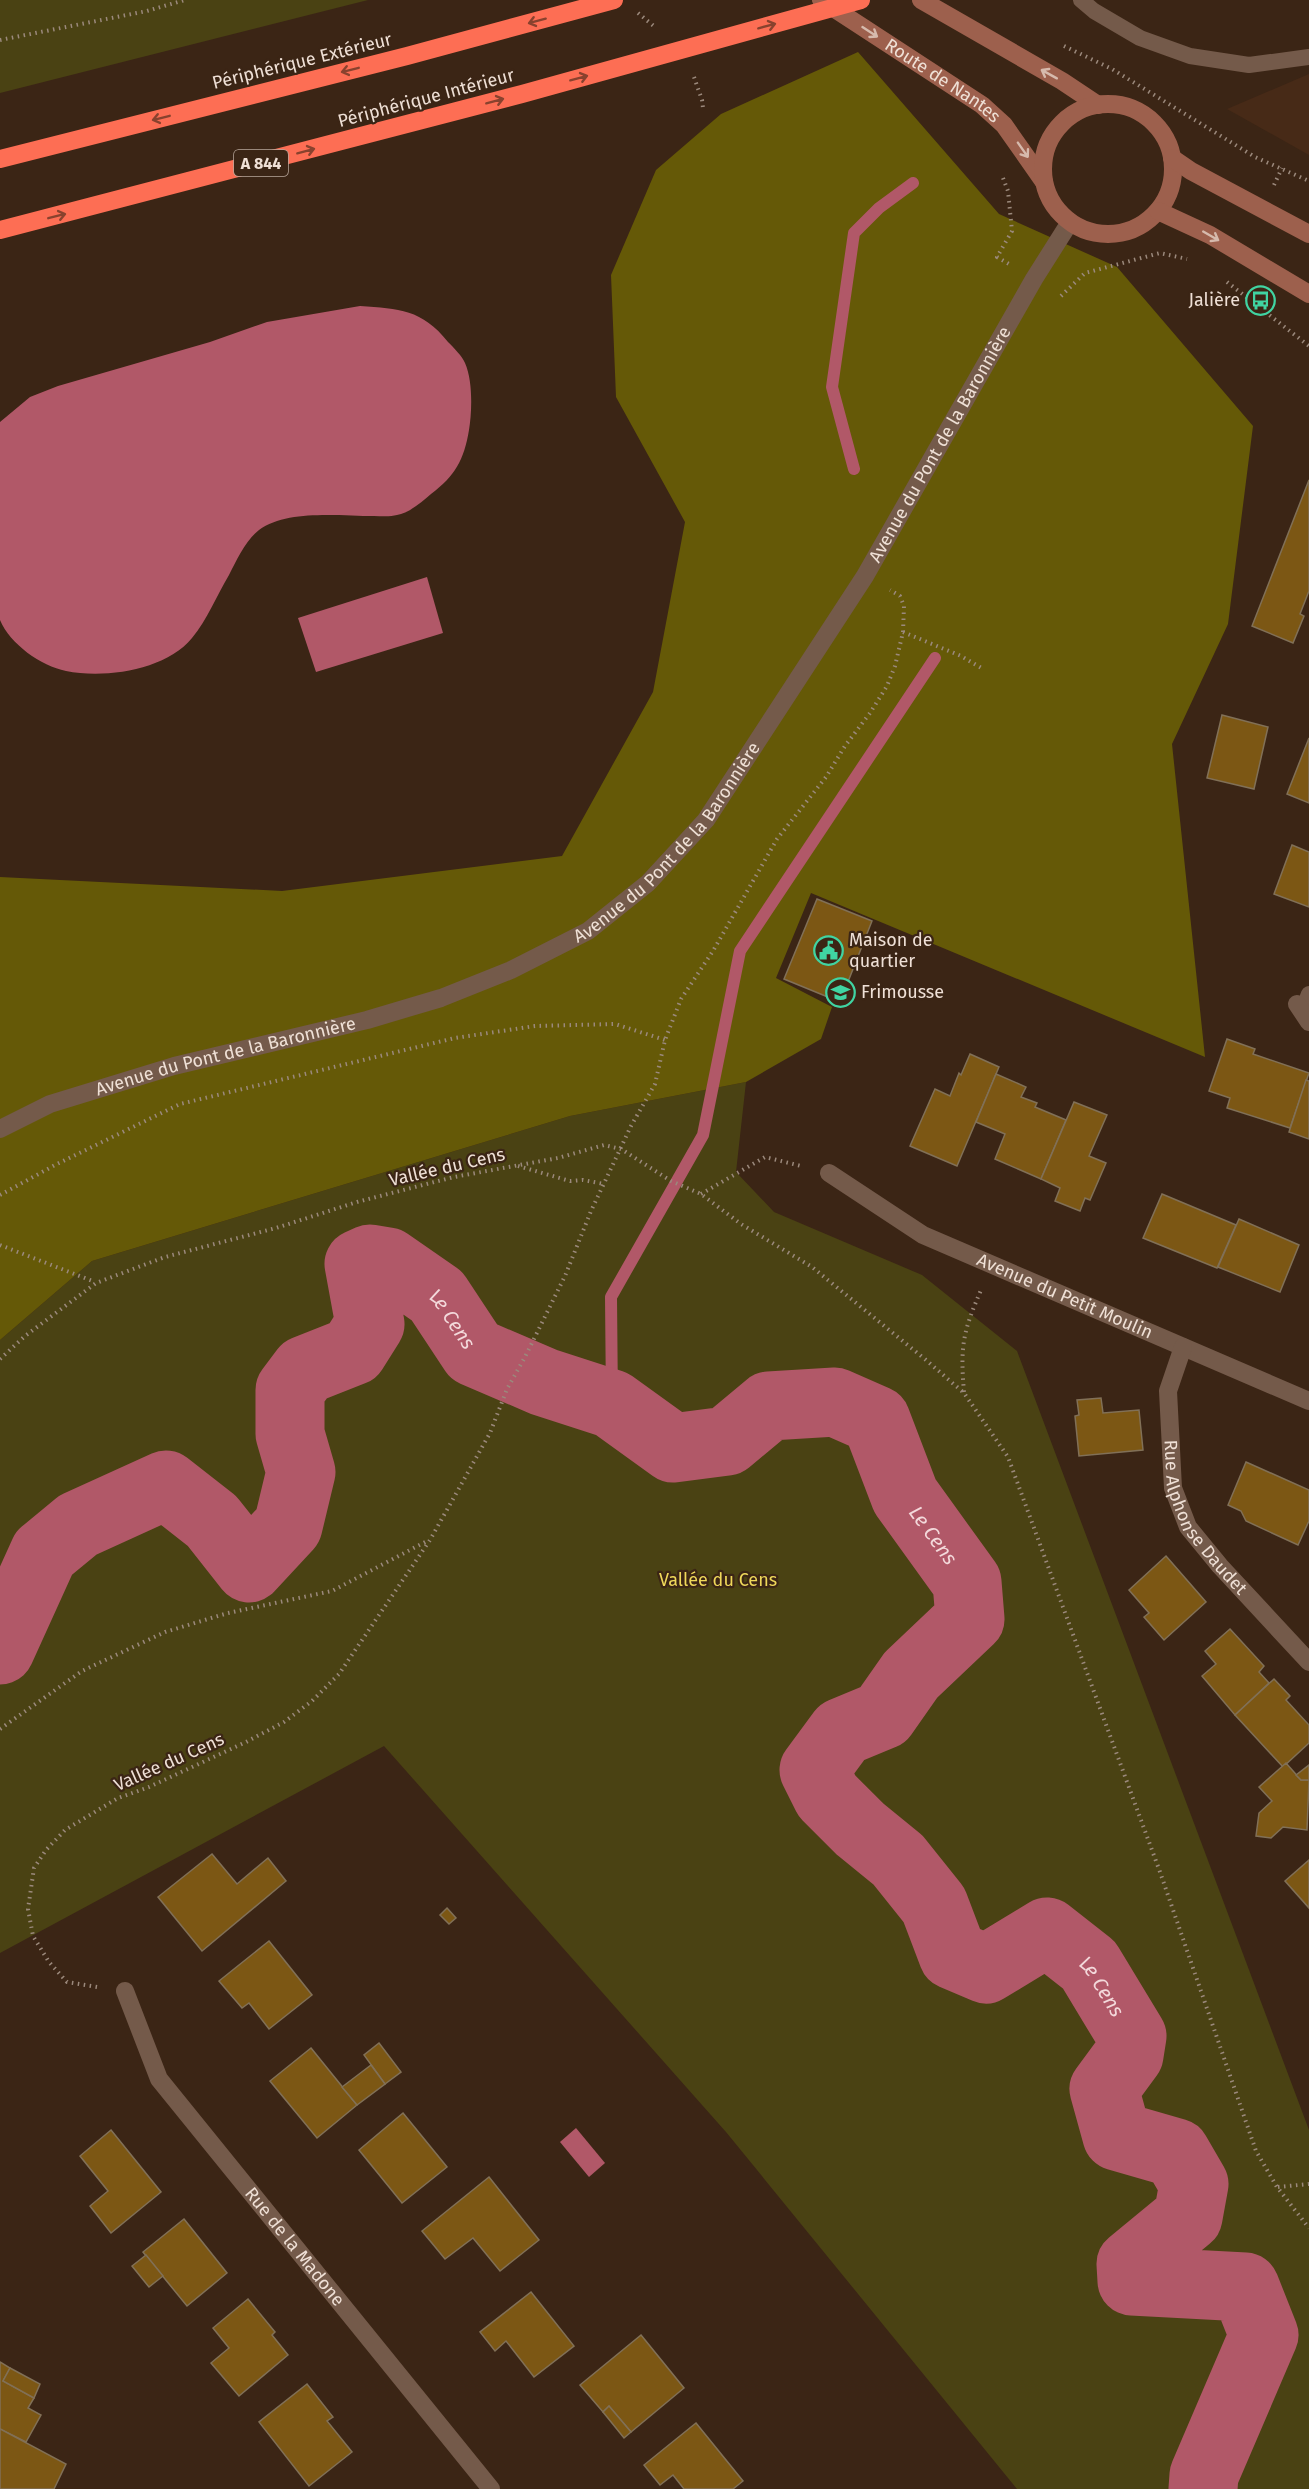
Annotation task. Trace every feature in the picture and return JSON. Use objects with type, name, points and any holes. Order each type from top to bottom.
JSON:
[{"type":"highway","name":"Périphérique Extérieur","points":[[0,159],[407,56],[614,0]]},
{"type":"highway","name":"Périphérique Intérieur","points":[[0,230],[522,94],[861,0]]},
{"type":"main road","name":"Route de Nantes","points":[[821,0],[982,105],[1004,125],[1044,182]]},
{"type":"main road","points":[[921,0],[1062,81],[1098,105]]},
{"type":"main road","points":[[1098,105],[1116,105],[1144,115],[1162,132],[1172,158],[1172,183],[1167,198],[1158,211],[1139,226],[1116,234],[1086,231],[1070,222],[1053,205],[1044,182],[1044,160],[1051,138],[1071,116],[1098,105]]},
{"type":"main road","points":[[1172,158],[1191,171],[1309,234]]},
{"type":"main road","points":[[1158,211],[1210,235],[1309,294]]},
{"type":"street","name":"Avenue du Pont de la Baronnière","points":[[0,1129],[50,1104],[174,1066],[367,1020],[441,998],[511,970],[588,932],[648,883],[706,820],[865,576],[1034,279],[1070,222]]},
{"type":"street","name":"Avenue du Petit Moulin","points":[[829,1173],[923,1235],[1309,1401]]},
{"type":"street","name":"Rue Alphonse Daudet","points":[[1183,1347],[1168,1391],[1173,1488],[1176,1498],[1188,1527],[1220,1566],[1309,1662]]},
{"type":"street","name":"Rue de la Madone","points":[[125,1991],[159,2079],[491,2489]]},
{"type":"lane","points":[[1081,0],[1094,11],[1140,38],[1190,56],[1249,64],[1309,57]]},
{"type":"path","points":[[0,40],[147,11],[185,0]]},
{"type":"path","points":[[1112,69],[1255,157],[1309,181]]},
{"type":"path","points":[[1062,294],[1084,273],[1160,253],[1197,260]]},
{"type":"path","points":[[1220,277],[1309,346]]},
{"type":"path","points":[[514,1165],[570,1181],[583,1180],[604,1184],[655,1084],[665,1040],[681,999],[713,951],[777,838],[826,777],[887,686],[895,666],[903,632],[904,606],[900,596],[887,588]]},
{"type":"path","points":[[903,632],[962,656],[983,669]]},
{"type":"path","points":[[0,1195],[55,1165],[180,1104],[454,1038],[535,1026],[615,1024],[665,1040]]},
{"type":"path","name":"Vallée du Cens","points":[[0,1359],[25,1336],[96,1282],[165,1257],[276,1228],[357,1202],[514,1165],[558,1158],[604,1145],[621,1149]]},
{"type":"path","points":[[621,1149],[671,1181],[701,1194],[741,1224],[812,1267],[964,1393],[1008,1457],[1151,1849],[1256,2151],[1277,2187],[1309,2228]]},
{"type":"path","points":[[701,1194],[765,1157],[829,1173]]},
{"type":"path","name":"Vallée du Cens","points":[[125,1991],[67,1982],[49,1962],[33,1936],[28,1909],[34,1868],[46,1850],[65,1830],[118,1798],[149,1787],[284,1722],[312,1701],[339,1674],[430,1540],[490,1433],[507,1389],[565,1276],[604,1184]]},
{"type":"path","points":[[0,1245],[96,1282]]},
{"type":"path","points":[[964,1393],[961,1358],[965,1328],[992,1264]]},
{"type":"path","points":[[0,1729],[82,1671],[165,1632],[228,1613],[332,1591],[430,1540]]},
{"type":"path","points":[[1277,2187],[1309,2184]]},
{"type":"shaded area","points":[[858,52],[999,214],[1117,267],[1253,426],[1228,624],[1172,744],[1205,1057],[811,893],[776,978],[832,1007],[821,1039],[746,1082],[570,1116],[92,1261],[0,1340],[0,877],[282,891],[562,856],[653,692],[685,522],[616,397],[611,275],[656,170],[721,114]]},
{"type":"shaded area","points":[[1309,74],[1309,155],[1227,109]]},
{"type":"shaded area","points":[[360,306],[398,310],[419,317],[438,331],[465,363],[471,396],[469,430],[461,459],[446,481],[411,510],[402,514],[394,516],[299,516],[271,523],[259,530],[242,551],[192,638],[181,649],[151,665],[116,673],[66,671],[27,653],[11,637],[0,620],[0,422],[30,397],[58,386],[210,342],[267,322]]},
{"type":"shaded area","points":[[427,577],[443,633],[316,672],[298,618]]},
{"type":"shaded area","points":[[576,2128],[605,2163],[589,2177],[560,2142]]},
{"type":"green space","points":[[0,0],[368,0],[0,93]]},
{"type":"green space","name":"Vallée du Cens","points":[[746,1082],[736,1172],[774,1212],[922,1275],[1017,1351],[1309,2130],[1309,2489],[1017,2489],[726,2132],[384,1746],[0,1953],[0,1340],[92,1261],[570,1116]]},
{"type":"building","points":[[1309,480],[1309,591],[1300,614],[1304,616],[1293,643],[1252,626]]},
{"type":"building","points":[[1222,715],[1268,727],[1254,789],[1207,778]]},
{"type":"building","points":[[1309,738],[1309,803],[1287,794]]},
{"type":"building","points":[[1292,845],[1309,852],[1309,907],[1274,894]]},
{"type":"building","name":"Maison de quartier","points":[[817,899],[872,921],[840,1002],[784,979]]},
{"type":"building","points":[[1227,1039],[1255,1049],[1253,1054],[1309,1073],[1290,1128],[1227,1108],[1230,1098],[1209,1091]]},
{"type":"building","points":[[970,1054],[999,1067],[957,1166],[910,1146],[935,1089],[950,1096]]},
{"type":"building","points":[[996,1074],[1026,1087],[1021,1097],[1037,1103],[1035,1107],[1066,1120],[1041,1179],[995,1159],[1005,1134],[976,1122]]},
{"type":"building","points":[[1306,1080],[1309,1081],[1309,1139],[1289,1132]]},
{"type":"building","points":[[1074,1102],[1107,1115],[1089,1156],[1106,1163],[1090,1200],[1085,1198],[1080,1211],[1055,1201],[1060,1188],[1041,1179]]},
{"type":"building","points":[[1162,1194],[1236,1225],[1217,1268],[1143,1238]]},
{"type":"building","points":[[1239,1219],[1299,1245],[1280,1292],[1218,1267]]},
{"type":"building","points":[[1101,1398],[1103,1413],[1139,1410],[1143,1450],[1079,1456],[1075,1416],[1079,1415],[1077,1400]]},
{"type":"building","points":[[1246,1462],[1309,1490],[1309,1521],[1298,1545],[1246,1521],[1241,1511],[1228,1505]]},
{"type":"building","points":[[1166,1556],[1206,1602],[1164,1640],[1144,1617],[1149,1613],[1129,1590]]},
{"type":"building","points":[[1230,1629],[1264,1666],[1259,1672],[1269,1683],[1235,1715],[1202,1676],[1216,1664],[1205,1651]]},
{"type":"building","points":[[1274,1679],[1290,1696],[1286,1700],[1309,1725],[1309,1743],[1283,1767],[1235,1715]]},
{"type":"building","points":[[1286,1763],[1301,1780],[1309,1780],[1307,1830],[1283,1827],[1271,1838],[1256,1836],[1259,1813],[1272,1801],[1259,1787]]},
{"type":"building","points":[[1309,1765],[1309,1780],[1301,1780],[1296,1775]]},
{"type":"building","points":[[212,1854],[237,1884],[268,1858],[286,1881],[202,1951],[158,1897]]},
{"type":"building","points":[[1309,1860],[1309,1908],[1285,1881]]},
{"type":"building","points":[[447,1908],[456,1918],[449,1924],[440,1915]]},
{"type":"building","points":[[269,1941],[312,1995],[269,2029],[249,2003],[242,2008],[219,1981]]},
{"type":"building","points":[[379,2043],[401,2072],[385,2084],[364,2055]]},
{"type":"building","points":[[311,2048],[357,2105],[317,2138],[270,2081]]},
{"type":"building","points":[[371,2065],[385,2084],[357,2105],[342,2087]]},
{"type":"building","points":[[403,2113],[447,2167],[402,2203],[359,2150]]},
{"type":"building","points":[[111,2130],[161,2192],[111,2233],[90,2206],[108,2191],[80,2156]]},
{"type":"building","points":[[489,2177],[539,2240],[500,2271],[473,2238],[445,2259],[422,2231]]},
{"type":"building","points":[[184,2219],[227,2273],[187,2306],[143,2252]]},
{"type":"building","points":[[146,2255],[163,2276],[149,2287],[132,2266]]},
{"type":"building","points":[[531,2292],[574,2346],[534,2377],[506,2341],[495,2351],[480,2332]]},
{"type":"building","points":[[248,2299],[275,2332],[272,2335],[288,2355],[239,2396],[211,2363],[229,2348],[213,2328]]},
{"type":"building","points":[[641,2335],[684,2388],[631,2432],[609,2406],[603,2412],[580,2385]]},
{"type":"building","points":[[0,2362],[10,2368],[3,2381],[34,2398],[28,2408],[41,2415],[26,2442],[0,2429]]},
{"type":"building","points":[[10,2368],[40,2384],[34,2398],[3,2381]]},
{"type":"building","points":[[307,2384],[333,2417],[327,2421],[352,2452],[309,2486],[259,2422]]},
{"type":"building","points":[[609,2406],[631,2432],[624,2438],[603,2412]]},
{"type":"building","points":[[696,2423],[743,2481],[733,2489],[684,2489],[673,2475],[660,2485],[644,2465]]},
{"type":"building","points":[[0,2429],[66,2464],[54,2489],[0,2489]]},
{"type":"waterway","points":[[854,469],[832,387],[854,233],[879,208],[913,183]]},
{"type":"waterway","points":[[612,1404],[611,1297],[703,1135],[740,951],[935,658]]},
{"type":"waterway","name":"Le Cens","points":[[0,1650],[44,1553],[78,1525],[166,1485],[212,1521],[249,1568],[288,1526],[301,1472],[290,1434],[290,1390],[305,1370],[353,1351],[370,1324],[359,1264],[370,1259],[388,1262],[437,1296],[474,1352],[544,1382],[612,1404],[673,1448],[727,1441],[769,1406],[835,1402],[876,1420],[905,1496],[967,1582],[970,1619],[911,1675],[883,1715],[842,1732],[814,1770],[827,1796],[860,1829],[898,1860],[934,1905],[953,1955],[986,1969],[1047,1932],[1089,1965],[1132,2036],[1129,2055],[1104,2089],[1117,2136],[1176,2153],[1194,2184],[1188,2217],[1131,2264],[1132,2281],[1245,2287],[1264,2335],[1204,2475],[1203,2489]]},
{"type":"place","name":"Jalière","points":[[1261,300]]},
{"type":"place","name":"Maison de quartier","points":[[828,950]]},
{"type":"place","name":"Frimousse","points":[[840,992]]}]
